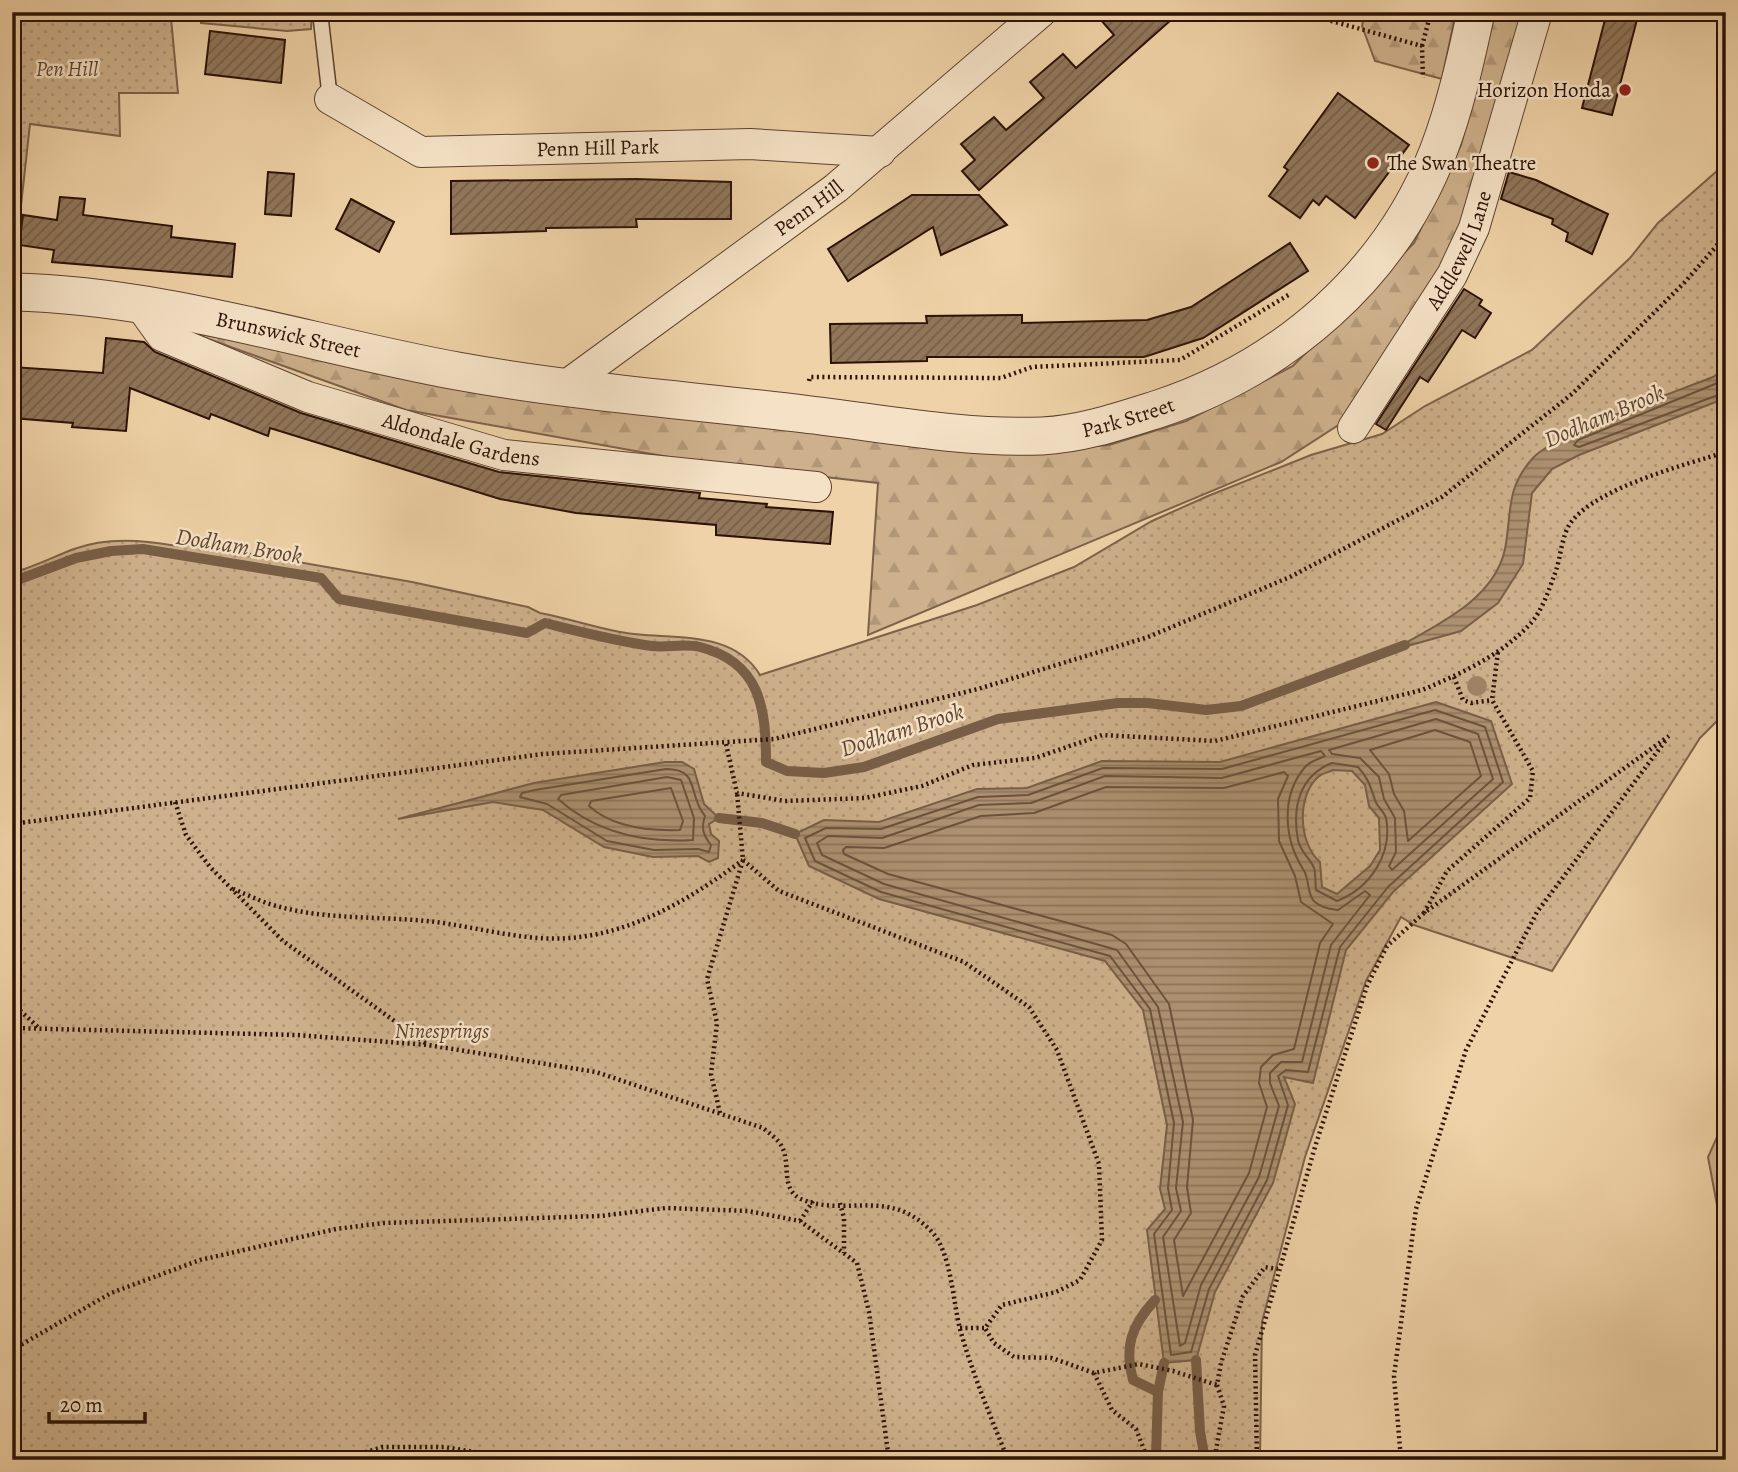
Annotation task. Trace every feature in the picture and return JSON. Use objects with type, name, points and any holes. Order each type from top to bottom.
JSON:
[{"type":"street","name":"Penn Hill","points":[[564,387],[880,152],[1041,12]]},
{"type":"street","name":"Park Street","points":[[564,387],[927,429],[1042,436],[1081,432],[1188,399],[1282,348],[1330,311],[1369,269],[1419,194],[1438,151],[1476,12]]},
{"type":"street","name":"Addlewell Lane","points":[[1353,428],[1451,275],[1474,228],[1537,12]]},
{"type":"street","name":"Penn Hill Park","points":[[330,99],[421,152],[750,144],[880,152]]},
{"type":"street","name":"Brunswick Street","points":[[12,292],[139,304],[457,371],[564,387]]},
{"type":"street","name":"Aldondale Gardens","points":[[139,304],[162,336],[308,397],[504,455],[816,488]]},
{"type":"lane","points":[[320,12],[330,99]]},
{"type":"path","points":[[1299,12],[1423,47]]},
{"type":"path","points":[[1432,12],[1423,47],[1423,82],[1432,107],[1449,116]]},
{"type":"path","points":[[12,824],[543,754],[774,739],[978,689],[1147,637],[1290,577],[1453,488],[1572,394],[1684,283],[1723,242],[1726,235]]},
{"type":"path","points":[[802,414],[810,377],[1001,378],[1032,367],[1180,360],[1296,290]]},
{"type":"path","points":[[737,793],[785,801],[865,798],[922,786],[973,765],[1035,758],[1102,735],[1215,741],[1422,690],[1454,677],[1498,651],[1532,622],[1555,576],[1570,523],[1590,502],[1664,471],[1726,452]]},
{"type":"path","points":[[1424,914],[1447,871],[1530,797],[1533,771],[1492,700],[1498,651]]},
{"type":"path","points":[[1454,677],[1463,700],[1471,704],[1492,700]]},
{"type":"path","points":[[1257,1460],[1255,1355],[1278,1269],[1367,986],[1387,946],[1424,914],[1669,736],[1537,912],[1466,1050],[1416,1209],[1394,1376],[1401,1460]]},
{"type":"path","points":[[720,1113],[710,1074],[717,1023],[707,979],[743,860],[737,793],[726,744]]},
{"type":"path","points":[[175,802],[186,835],[210,867],[283,941],[428,1045]]},
{"type":"path","points":[[233,889],[272,905],[307,912],[426,921],[538,938],[578,938],[648,920],[699,893],[743,860]]},
{"type":"path","points":[[743,860],[779,891],[964,962],[1029,1007],[1057,1050],[1099,1164],[1102,1240],[1080,1280],[1056,1292],[1002,1305],[985,1328]]},
{"type":"path","points":[[12,1003],[40,1030]]},
{"type":"path","points":[[12,1028],[219,1032],[428,1045],[596,1072],[763,1128],[782,1146],[787,1184],[799,1198],[878,1205],[912,1214],[934,1234],[949,1272],[960,1328],[1008,1460]]},
{"type":"path","points":[[800,1221],[813,1201]]},
{"type":"path","points":[[840,1203],[844,1218],[844,1253]]},
{"type":"path","points":[[12,1350],[111,1293],[201,1260],[336,1229],[383,1223],[600,1216],[666,1208],[748,1211],[800,1221],[857,1263],[869,1312],[889,1460]]},
{"type":"path","points":[[1223,1460],[1216,1450],[1224,1406],[1217,1385],[1221,1363],[1243,1296],[1265,1267],[1278,1269]]},
{"type":"path","points":[[960,1328],[985,1328]]},
{"type":"path","points":[[985,1328],[993,1343],[1014,1357],[1052,1358],[1094,1373],[1139,1364],[1189,1375],[1217,1385]]},
{"type":"path","points":[[1094,1373],[1112,1410],[1136,1429],[1147,1460]]},
{"type":"path","points":[[339,1460],[383,1447],[445,1447],[521,1460]]},
{"type":"green space","name":"Pen Hill","points":[[12,12],[312,12],[311,29],[287,31],[201,23],[200,17],[171,18],[178,93],[119,93],[120,136],[30,124],[14,269]]},
{"type":"green space","points":[[1365,12],[1456,12],[1442,79],[1375,61],[1362,26]]},
{"type":"green space","points":[[1495,12],[1526,12],[1517,62],[1445,269],[1340,424],[1281,462],[868,635],[878,483],[708,464],[406,410],[189,332],[469,382],[1005,452],[1109,445],[1186,421],[1293,366],[1414,243],[1461,145]]},
{"type":"green space","name":"Ninesprings","points":[[1726,163],[1726,712],[1700,738],[1552,971],[1414,925],[1401,917],[1366,981],[1305,1157],[1262,1322],[1260,1460],[12,1460],[12,573],[86,545],[138,541],[177,546],[178,541],[412,582],[528,607],[540,613],[620,632],[715,643],[732,649],[748,660],[760,675],[977,605],[1074,567],[1152,521],[1208,496],[1311,455],[1382,434],[1425,406],[1532,350],[1630,258],[1658,223]]},
{"type":"green space","points":[[1726,1117],[1726,1253],[1708,1157]]},
{"type":"water","points":[[1726,368],[1726,398],[1579,455],[1552,469],[1532,493],[1523,564],[1498,603],[1461,631],[1393,650],[1460,610],[1489,583],[1499,567],[1505,549],[1513,492],[1523,470],[1532,459],[1544,449],[1589,426],[1713,377]]},
{"type":"water","points":[[1436,702],[1491,721],[1512,784],[1393,892],[1346,950],[1313,1083],[1284,1077],[1295,1104],[1273,1183],[1215,1292],[1196,1360],[1164,1363],[1147,1230],[1165,1209],[1160,1189],[1167,1125],[1143,1010],[1105,961],[879,899],[809,866],[795,834],[824,820],[879,822],[977,789],[1027,788],[1102,761],[1220,762]],"holes":[[[1333,770],[1352,771],[1365,785],[1369,806],[1379,818],[1380,850],[1370,866],[1337,894],[1322,887],[1320,862],[1313,854],[1304,832],[1303,808],[1306,796],[1319,776]]]},
{"type":"water","points":[[665,762],[682,762],[694,769],[704,804],[719,818],[709,824],[711,834],[719,841],[718,858],[709,862],[698,856],[653,857],[604,847],[543,810],[493,802],[398,819],[534,783]]},
{"type":"building","points":[[1094,12],[1180,12],[979,190],[962,171],[975,160],[961,144],[994,117],[1006,130],[1044,98],[1030,82],[1063,54],[1076,68],[1114,35]]},
{"type":"building","points":[[1607,12],[1639,12],[1612,115],[1582,108]]},
{"type":"building","points":[[210,31],[285,40],[281,83],[205,74]]},
{"type":"building","points":[[1338,93],[1409,145],[1355,218],[1326,196],[1319,205],[1313,200],[1300,218],[1269,196],[1288,170],[1284,167]]},
{"type":"building","points":[[268,172],[294,174],[291,216],[265,214]]},
{"type":"building","points":[[1509,172],[1536,180],[1608,214],[1592,254],[1566,241],[1568,233],[1552,224],[1553,219],[1501,199]]},
{"type":"building","points":[[636,179],[731,182],[731,219],[636,219],[637,227],[546,228],[546,231],[451,234],[451,181]]},
{"type":"building","points":[[912,195],[979,195],[1007,225],[941,255],[933,227],[848,281],[828,249]]},
{"type":"building","points":[[60,197],[85,199],[83,215],[172,226],[171,237],[235,244],[232,277],[52,262],[54,250],[19,245],[23,215],[57,220]]},
{"type":"building","points":[[351,199],[394,222],[379,252],[336,229]]},
{"type":"building","points":[[1290,243],[1308,271],[1203,338],[1144,357],[927,357],[927,361],[831,363],[830,324],[927,323],[926,316],[1022,315],[1022,323],[1147,320],[1191,307]]},
{"type":"building","points":[[1464,289],[1482,300],[1479,305],[1491,313],[1475,338],[1462,330],[1428,382],[1420,377],[1386,430],[1376,424]]},
{"type":"building","points":[[106,338],[144,342],[155,352],[301,413],[499,472],[700,493],[699,498],[833,512],[830,544],[716,535],[716,525],[576,513],[500,499],[270,428],[268,436],[211,414],[209,419],[130,388],[126,431],[72,427],[73,423],[12,418],[12,367],[103,373]]},
{"type":"waterway","name":"Dodham Brook","points":[[12,582],[76,558],[111,551],[143,549],[321,578],[339,599],[527,633],[545,623],[638,644],[700,647],[720,654],[736,664],[756,690],[764,723],[766,762],[787,771],[824,773],[864,767],[998,719],[1118,703],[1148,703],[1206,710],[1241,706],[1405,645]]},
{"type":"waterway","points":[[719,818],[762,823],[795,834]]},
{"type":"waterway","points":[[1155,1300],[1135,1328],[1129,1357],[1133,1380],[1158,1392]]},
{"type":"waterway","points":[[1196,1360],[1200,1431],[1205,1460]]},
{"type":"waterway","points":[[1160,1460],[1156,1456],[1158,1392],[1164,1363]]},
{"type":"place","name":"Horizon Honda","points":[[1625,90]]},
{"type":"place","name":"The Swan Theatre","points":[[1373,163]]}]
